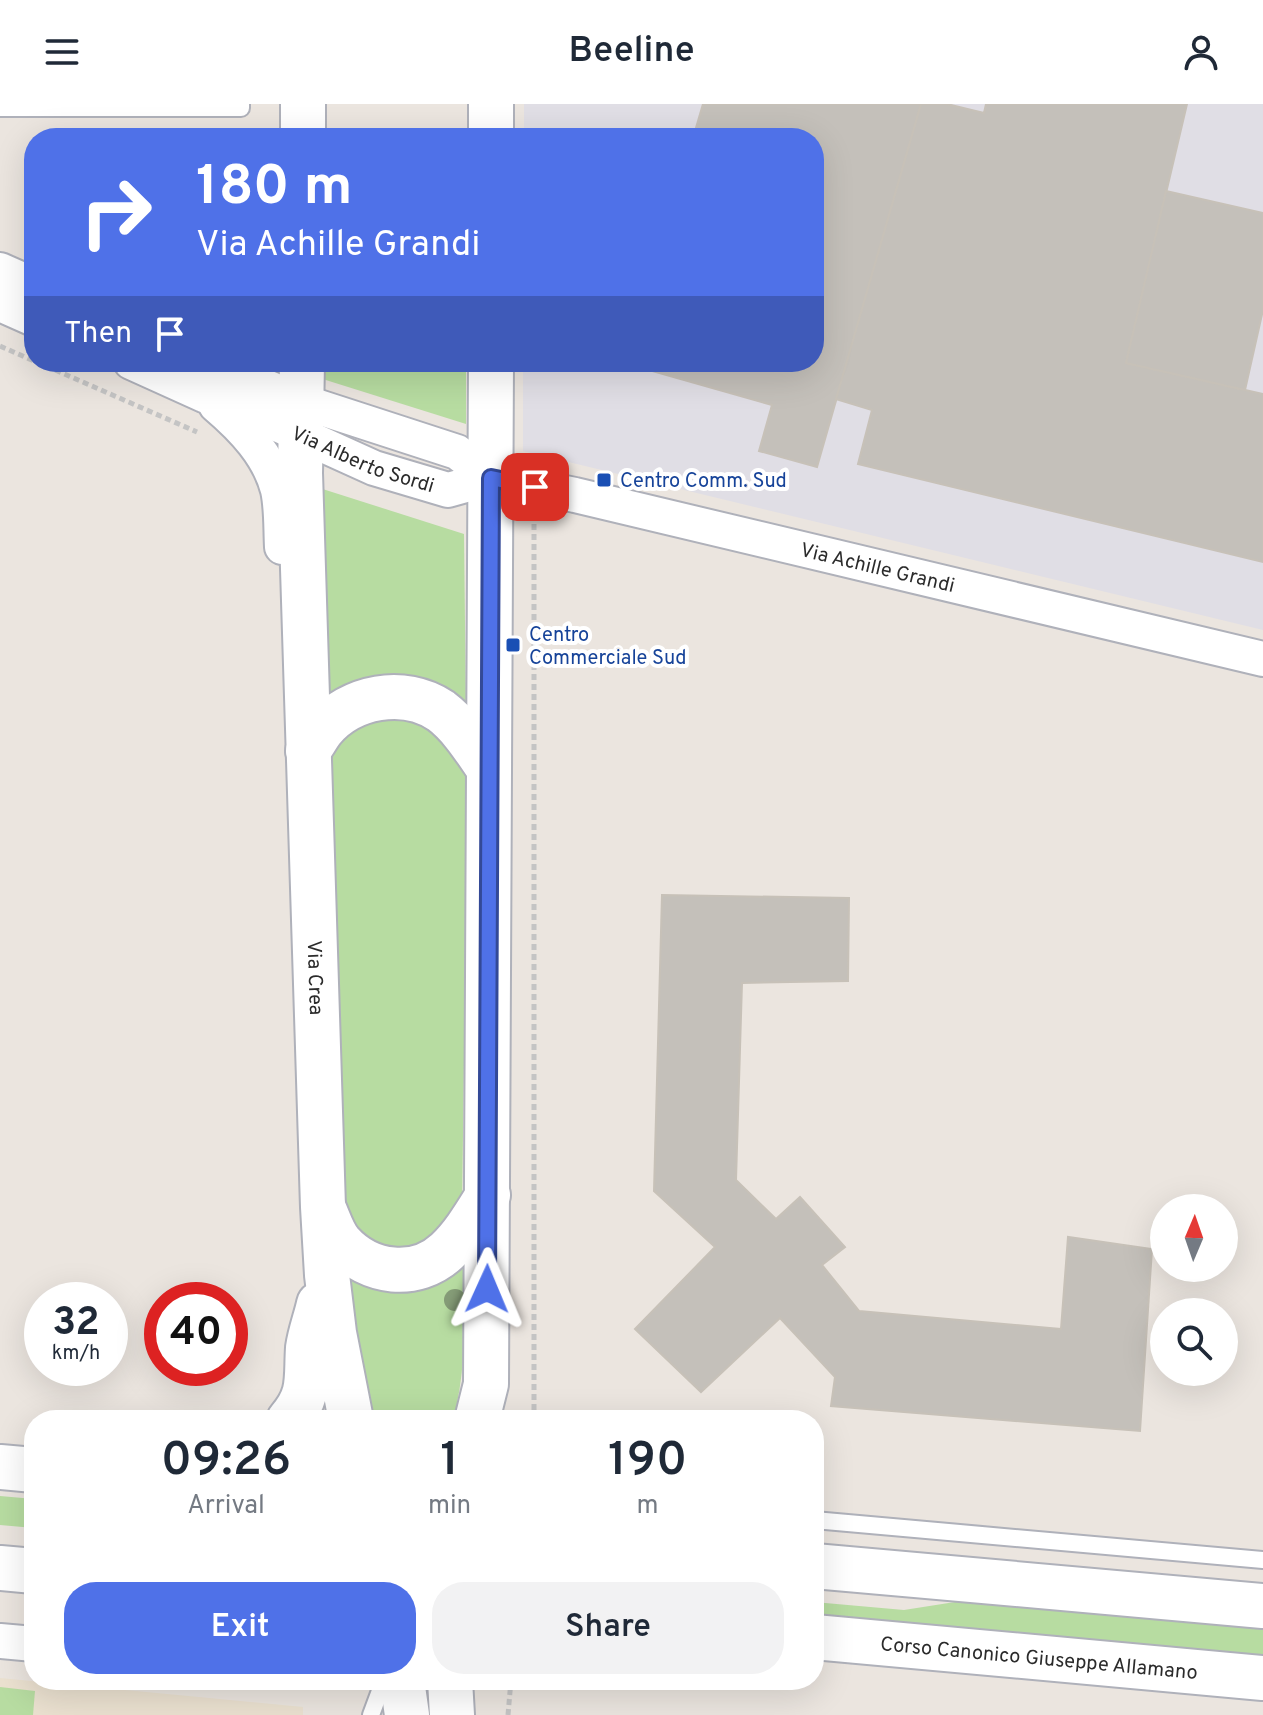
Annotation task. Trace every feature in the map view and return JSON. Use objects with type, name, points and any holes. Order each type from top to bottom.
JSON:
[{"type":"street","points":[[303,104],[303,128]]},
{"type":"street","points":[[491,104],[491,128]]},
{"type":"street","points":[[0,257],[24,258]]},
{"type":"street","points":[[0,270],[24,281]]},
{"type":"street","points":[[0,304],[24,315]]},
{"type":"street","name":"Via Alberto Sordi","points":[[177,372],[301,399],[457,452],[491,478]]},
{"type":"street","points":[[485,1408],[491,372]]},
{"type":"street","name":"Via Crea","points":[[205,378],[267,463],[277,489],[283,573],[304,623]]},
{"type":"street","name":"Via Crea","points":[[301,399],[304,623],[323,1207],[334,1333],[349,1410]]},
{"type":"street","name":"Via Achille Grandi","points":[[491,478],[621,506],[1263,659]]},
{"type":"street","points":[[308,751],[322,729],[352,706],[370,699],[406,698],[425,702],[442,712],[462,731],[489,769]]},
{"type":"street","points":[[323,1207],[339,1241],[352,1253],[369,1265],[402,1271],[430,1263],[447,1252],[488,1195]]},
{"type":"street","points":[[295,1410],[304,1395],[308,1345],[327,1275]]},
{"type":"street","name":"Via Crea","points":[[323,1410],[334,1333]]},
{"type":"street","points":[[824,1541],[932,1553],[974,1561],[1050,1587]]},
{"type":"street","points":[[824,1567],[1263,1606]]},
{"type":"street","points":[[0,1568],[24,1570]]},
{"type":"street","name":"Corso Canonico Giuseppe Allamano","points":[[824,1638],[1263,1678]]},
{"type":"street","points":[[0,1641],[24,1643]]},
{"type":"street","points":[[403,1690],[407,1715]]},
{"type":"street","points":[[451,1690],[452,1715]]},
{"type":"lane","points":[[0,108],[241,108],[241,104]]},
{"type":"lane","points":[[824,1521],[1263,1560]]},
{"type":"lane","points":[[371,1715],[380,1690]]},
{"type":"path","points":[[0,346],[24,356]]},
{"type":"path","points":[[60,372],[206,437]]},
{"type":"path","points":[[534,1410],[535,487]]},
{"type":"path","points":[[508,1715],[510,1690]]},
{"type":"shaded area","points":[[524,104],[1263,104],[1263,630],[523,451],[523,372],[824,372],[824,128],[524,128]]},
{"type":"shaded area","points":[[0,1678],[24,1680],[24,1690],[125,1690],[303,1707],[303,1715],[0,1715]]},
{"type":"green space","points":[[313,372],[466,372],[466,424],[313,376]]},
{"type":"green space","points":[[310,485],[464,534],[466,713],[319,713]]},
{"type":"green space","points":[[399,712],[443,730],[468,776],[462,1207],[460,1217],[400,1259],[343,1226],[328,750],[339,735]]},
{"type":"green space","points":[[465,1250],[463,1357],[455,1410],[367,1410],[346,1323],[350,1264]]},
{"type":"green space","points":[[0,1496],[24,1498],[24,1527],[0,1525]]},
{"type":"green space","points":[[974,1599],[1263,1624],[1263,1655],[824,1617],[824,1603],[904,1610]]},
{"type":"green space","points":[[0,1687],[35,1691],[33,1715],[0,1715]]},
{"type":"building","points":[[703,104],[921,104],[817,467],[759,451],[772,405],[656,372],[824,372],[824,128],[696,128]]},
{"type":"building","points":[[921,104],[947,104],[984,113],[986,104],[1187,104],[1126,363],[1263,394],[1263,562],[858,464],[872,410],[836,399]]},
{"type":"building","points":[[1166,191],[1263,213],[1263,310],[1245,390],[1126,363]]},
{"type":"building","points":[[662,895],[849,898],[848,981],[742,983],[736,1180],[776,1219],[800,1197],[845,1247],[822,1265],[859,1311],[1061,1329],[1068,1237],[1150,1249],[1140,1431],[831,1406],[835,1377],[780,1318],[701,1392],[635,1329],[715,1247],[654,1191]]},
{"type":"place","name":"Centro Comm. Sud","points":[[604,480]]},
{"type":"place","name":"Centro Commerciale Sud","points":[[513,645]]},
{"type":"route","points":[[487,1289],[491,478],[535,487]]}]
